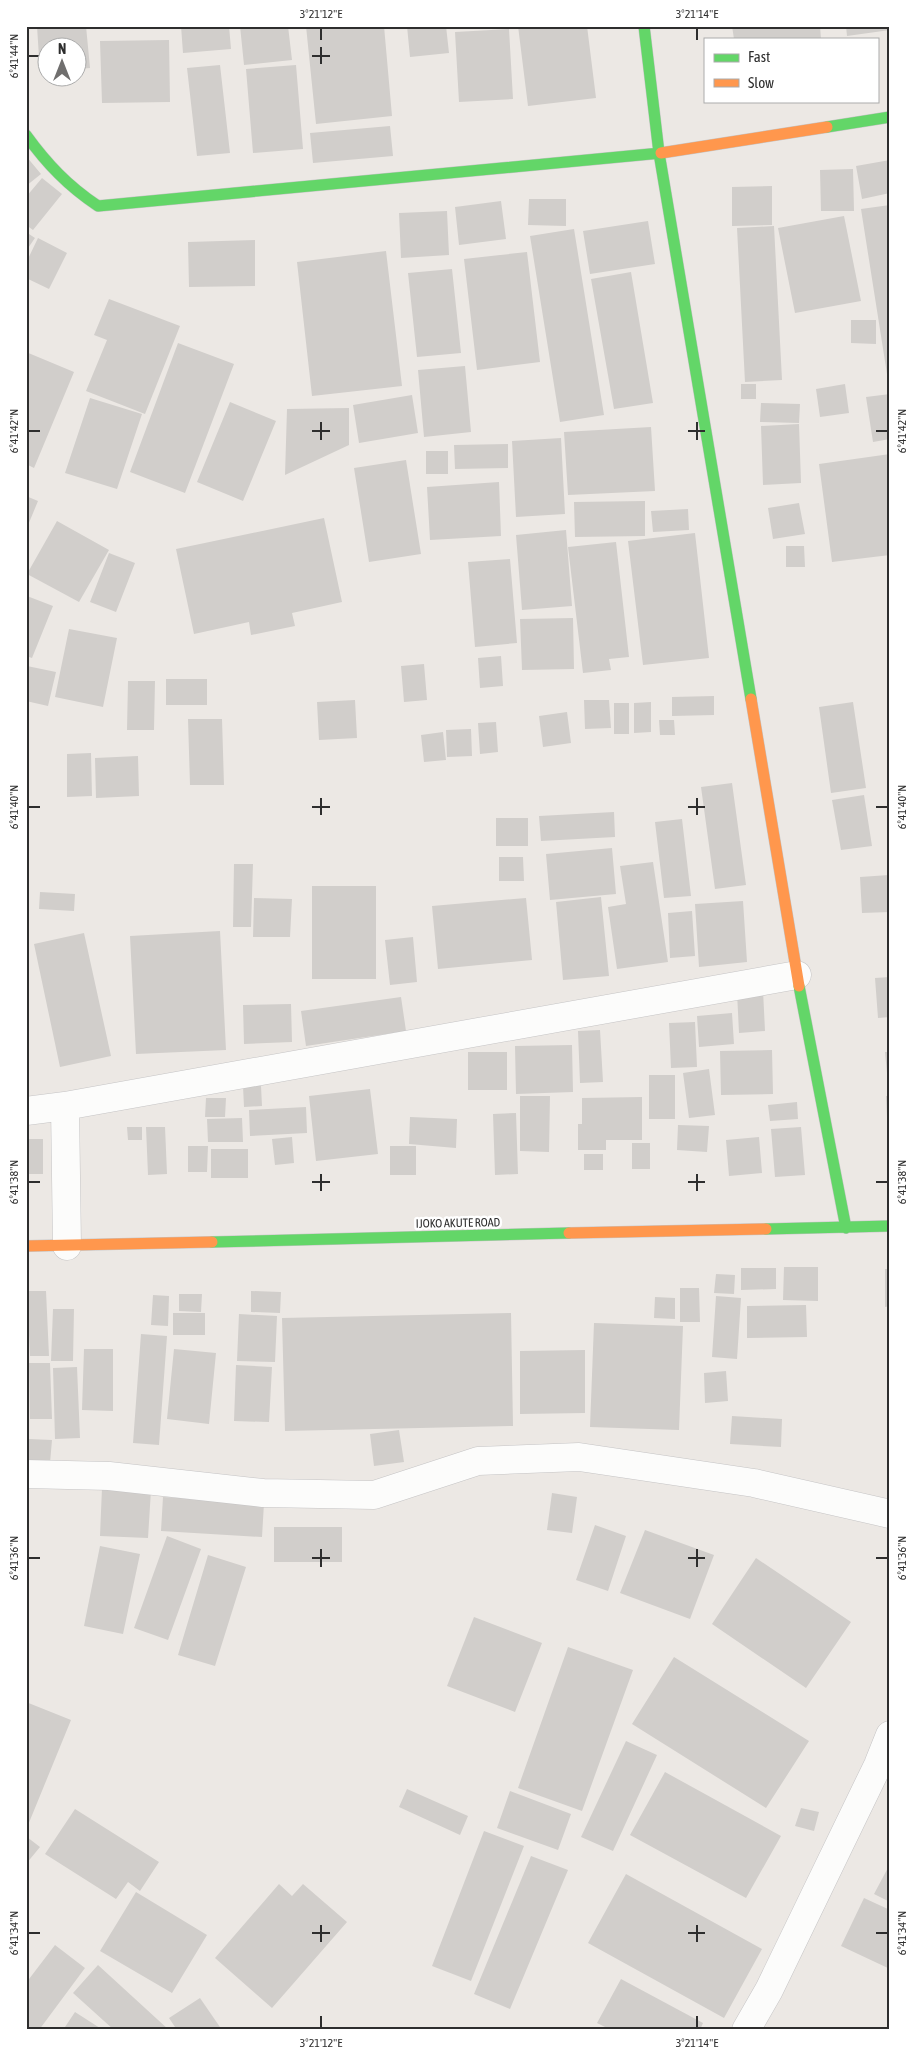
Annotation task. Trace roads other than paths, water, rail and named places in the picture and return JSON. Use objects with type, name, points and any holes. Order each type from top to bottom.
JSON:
[{"type":"street","points":[[644,26],[660,153],[797,975],[846,1228]]},
{"type":"street","points":[[26,135],[40,155],[75,191],[98,206],[660,153],[890,118]]},
{"type":"street","points":[[26,1111],[65,1106],[797,975]]},
{"type":"street","points":[[65,1106],[67,1246]]},
{"type":"street","name":"IJOKO AKUTE ROAD","points":[[26,1246],[890,1226]]},
{"type":"street","points":[[26,1474],[109,1476],[263,1493],[374,1494],[478,1461],[579,1457],[754,1483],[890,1514]]},
{"type":"street","points":[[746,2030],[769,1990],[878,1765],[890,1735]]}]
